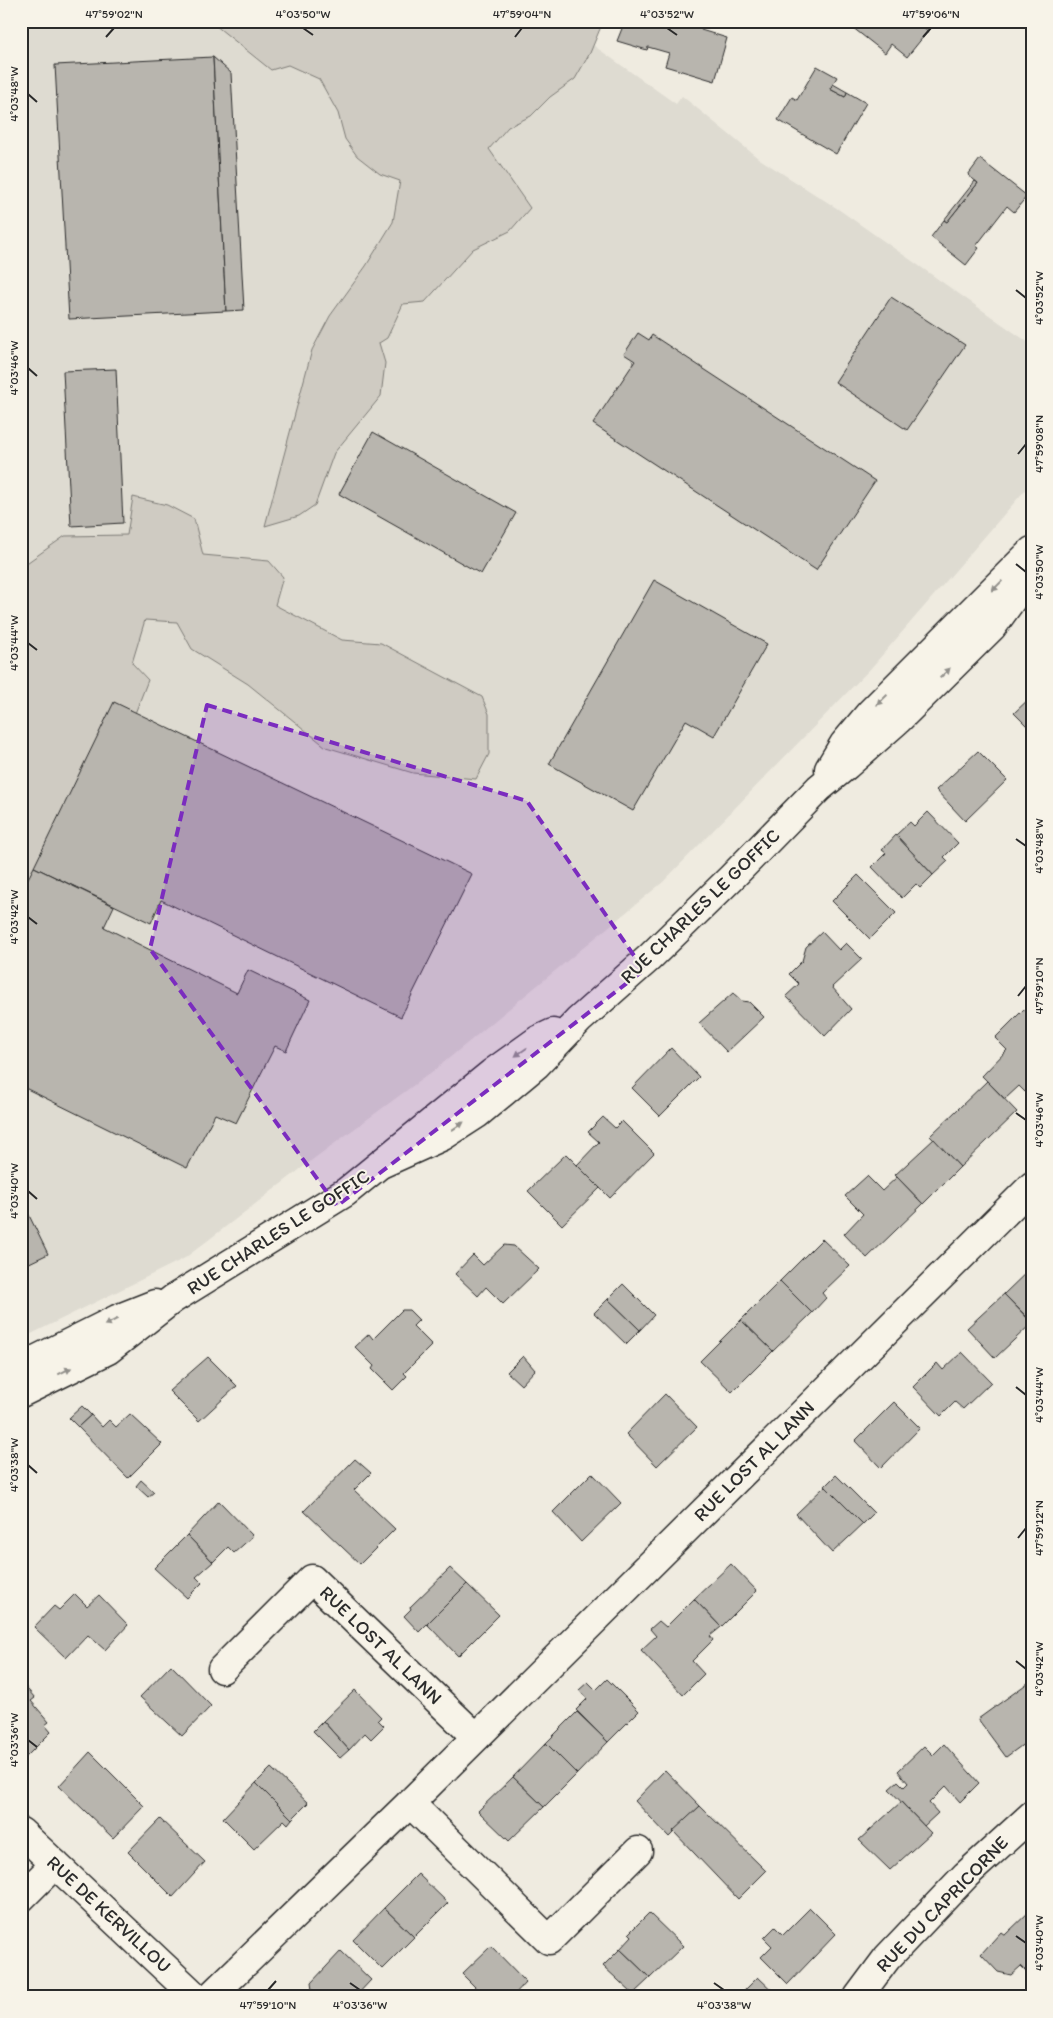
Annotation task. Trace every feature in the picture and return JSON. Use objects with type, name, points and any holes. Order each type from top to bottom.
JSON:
[{"type":"street","name":"RUE CHARLES LE GOFFIC","points":[[818,788],[844,744],[870,713],[1032,551]]},
{"type":"street","name":"RUE CHARLES LE GOFFIC","points":[[21,1393],[108,1350],[173,1299],[332,1201],[383,1163],[414,1135],[492,1072],[538,1040],[579,1020],[663,944],[731,878],[818,788],[847,766],[898,720],[992,627],[1032,572]]},
{"type":"street","name":"RUE LOST AL LANN","points":[[210,1997],[410,1803],[1032,1186]]},
{"type":"street","name":"RUE CHARLES LE GOFFIC","points":[[21,1367],[117,1318],[173,1299]]},
{"type":"street","name":"RUE LOST AL LANN","points":[[222,1669],[312,1579],[476,1737]]},
{"type":"street","points":[[410,1803],[548,1940],[638,1851]]},
{"type":"street","name":"RUE DU CAPRICORNE","points":[[858,1997],[887,1958],[966,1875],[1032,1815]]},
{"type":"street","name":"RUE DE KERVILLOU","points":[[21,1832],[196,1997]]},
{"type":"street","points":[[21,1898],[55,1864]]},
{"type":"highlighted area","points":[[207,705],[527,801],[644,970],[337,1206],[150,949]]},
{"type":"shaded area","points":[[21,21],[559,21],[676,104],[682,96],[758,158],[838,209],[1032,345],[1032,482],[871,668],[663,882],[437,1068],[316,1157],[185,1258],[21,1339]]},
{"type":"shaded area","points":[[210,21],[602,21],[590,53],[575,79],[550,97],[531,116],[508,127],[489,149],[530,208],[510,231],[473,249],[425,302],[403,304],[387,338],[379,343],[385,363],[381,396],[334,453],[315,505],[299,516],[265,526],[312,350],[330,316],[366,266],[393,222],[400,181],[380,174],[357,156],[345,139],[338,113],[319,79],[288,65],[271,70]]},
{"type":"shaded area","points":[[133,497],[167,505],[194,519],[203,555],[269,561],[283,577],[275,605],[342,640],[381,643],[482,697],[489,714],[489,754],[476,779],[413,773],[326,747],[248,684],[192,649],[177,622],[145,620],[132,663],[148,680],[120,752],[64,852],[21,937],[21,567],[65,536],[127,535]]},
{"type":"building","points":[[625,21],[704,21],[701,30],[727,38],[715,81],[665,66],[669,53],[648,47],[647,50],[617,41]]},
{"type":"building","points":[[856,21],[916,21],[928,31],[907,57],[891,44],[885,53],[852,27]]},
{"type":"building","points":[[213,57],[226,311],[69,319],[55,65]]},
{"type":"building","points":[[213,57],[231,73],[244,310],[226,311]]},
{"type":"building","points":[[817,66],[837,77],[830,89],[845,97],[847,92],[866,103],[836,154],[778,120],[792,97],[797,100]]},
{"type":"building","points":[[833,84],[847,92],[845,97],[830,89]]},
{"type":"building","points":[[980,159],[1027,196],[1014,212],[1007,206],[976,246],[979,248],[966,265],[931,237],[944,220],[947,222],[978,183],[968,175]]},
{"type":"building","points":[[975,181],[978,183],[947,222],[944,220]]},
{"type":"building","points":[[891,297],[965,345],[907,430],[835,382]]},
{"type":"building","points":[[638,333],[649,340],[652,335],[875,481],[816,570],[593,424],[635,361],[624,354]]},
{"type":"building","points":[[116,369],[123,523],[71,526],[63,371]]},
{"type":"building","points":[[373,432],[516,513],[481,574],[339,494]]},
{"type":"building","points":[[654,580],[767,644],[714,736],[686,720],[633,811],[549,764]]},
{"type":"building","points":[[1032,696],[1032,731],[1014,713]]},
{"type":"building","points":[[114,702],[472,874],[401,1017],[161,900],[151,923],[34,867]]},
{"type":"building","points":[[978,751],[1007,780],[965,821],[936,790]]},
{"type":"building","points":[[928,812],[958,843],[944,857],[948,861],[933,875],[896,835],[910,822],[914,826]]},
{"type":"building","points":[[896,835],[933,875],[920,888],[916,884],[902,898],[872,867],[886,853],[882,850]]},
{"type":"building","points":[[34,867],[114,906],[104,927],[237,993],[248,970],[310,1000],[286,1051],[275,1046],[236,1123],[215,1114],[187,1168],[21,1086],[21,892]]},
{"type":"building","points":[[858,875],[896,913],[870,939],[832,901]]},
{"type":"building","points":[[822,932],[839,950],[846,943],[862,959],[832,987],[851,1009],[825,1036],[786,996],[799,984],[789,974],[802,961],[806,947]]},
{"type":"building","points":[[733,993],[742,1001],[749,1002],[764,1017],[727,1052],[699,1023]]},
{"type":"building","points":[[1024,1009],[1032,1018],[1032,1086],[1025,1092],[1019,1086],[1005,1099],[982,1076],[1007,1050],[995,1038]]},
{"type":"building","points":[[671,1048],[699,1077],[660,1116],[632,1088]]},
{"type":"building","points":[[987,1081],[1017,1112],[960,1167],[930,1136]]},
{"type":"building","points":[[603,1117],[615,1128],[622,1121],[654,1153],[610,1198],[577,1165],[599,1142],[588,1132]]},
{"type":"building","points":[[934,1139],[960,1167],[923,1204],[895,1175]]},
{"type":"building","points":[[566,1154],[600,1188],[562,1225],[528,1191]]},
{"type":"building","points":[[867,1176],[882,1191],[897,1177],[923,1204],[867,1258],[844,1234],[863,1214],[845,1196]]},
{"type":"building","points":[[21,1199],[48,1254],[21,1267]]},
{"type":"building","points":[[822,1239],[850,1266],[822,1293],[826,1298],[812,1313],[780,1281]]},
{"type":"building","points":[[504,1245],[514,1246],[539,1269],[503,1304],[486,1287],[478,1296],[455,1274],[473,1255],[483,1265]]},
{"type":"building","points":[[1032,1267],[1032,1322],[1004,1294]]},
{"type":"building","points":[[780,1281],[812,1313],[773,1351],[741,1320]]},
{"type":"building","points":[[623,1284],[654,1315],[640,1330],[608,1299]]},
{"type":"building","points":[[1004,1294],[1032,1323],[995,1358],[967,1328]]},
{"type":"building","points":[[608,1299],[640,1330],[626,1344],[594,1313]]},
{"type":"building","points":[[402,1310],[409,1310],[419,1320],[413,1326],[432,1345],[404,1373],[407,1376],[393,1390],[372,1369],[374,1366],[355,1347],[369,1334],[373,1339]]},
{"type":"building","points":[[741,1320],[773,1351],[732,1392],[700,1361]]},
{"type":"building","points":[[962,1352],[991,1382],[963,1409],[955,1402],[941,1416],[913,1387],[937,1363],[943,1370]]},
{"type":"building","points":[[523,1356],[535,1370],[521,1385],[507,1372]]},
{"type":"building","points":[[208,1357],[237,1386],[199,1421],[169,1391]]},
{"type":"building","points":[[665,1394],[697,1427],[657,1466],[626,1434]]},
{"type":"building","points":[[894,1402],[920,1428],[881,1468],[855,1441]]},
{"type":"building","points":[[82,1406],[91,1415],[78,1427],[69,1418]]},
{"type":"building","points":[[130,1414],[162,1444],[128,1478],[78,1427],[91,1415],[102,1427],[109,1420],[116,1427]]},
{"type":"building","points":[[355,1459],[371,1473],[354,1490],[395,1529],[360,1564],[304,1511]]},
{"type":"building","points":[[592,1473],[621,1503],[581,1542],[553,1512]]},
{"type":"building","points":[[836,1475],[874,1513],[863,1524],[825,1486]]},
{"type":"building","points":[[141,1480],[154,1492],[148,1497],[136,1486]]},
{"type":"building","points":[[825,1486],[863,1524],[832,1553],[796,1514]]},
{"type":"building","points":[[219,1501],[253,1536],[234,1553],[228,1547],[213,1562],[187,1535]]},
{"type":"building","points":[[187,1535],[213,1562],[196,1577],[202,1583],[187,1598],[154,1568]]},
{"type":"building","points":[[731,1564],[757,1591],[721,1627],[694,1599]]},
{"type":"building","points":[[450,1568],[467,1584],[419,1632],[404,1616],[411,1609],[410,1607]]},
{"type":"building","points":[[467,1584],[499,1615],[458,1656],[427,1624]]},
{"type":"building","points":[[75,1594],[87,1606],[99,1595],[128,1625],[105,1650],[88,1635],[66,1658],[34,1627],[54,1606],[59,1610]]},
{"type":"building","points":[[694,1599],[721,1627],[710,1636],[713,1640],[692,1661],[704,1674],[683,1695],[641,1650],[656,1636],[650,1629],[659,1621],[666,1627]]},
{"type":"building","points":[[171,1665],[211,1706],[182,1736],[140,1697]]},
{"type":"building","points":[[607,1679],[639,1711],[608,1742],[576,1710],[587,1699],[579,1690],[588,1682],[596,1690]]},
{"type":"building","points":[[1032,1680],[1032,1738],[1006,1757],[978,1719]]},
{"type":"building","points":[[21,1682],[35,1698],[31,1701],[49,1722],[45,1725],[51,1732],[26,1757],[21,1752]]},
{"type":"building","points":[[355,1690],[381,1717],[378,1720],[384,1726],[371,1739],[365,1733],[349,1750],[323,1721]]},
{"type":"building","points":[[577,1712],[608,1742],[577,1774],[546,1743]]},
{"type":"building","points":[[323,1721],[349,1750],[340,1758],[313,1731]]},
{"type":"building","points":[[546,1743],[577,1774],[544,1807],[513,1777]]},
{"type":"building","points":[[944,1744],[979,1783],[960,1802],[946,1786],[929,1803],[938,1813],[924,1826],[889,1789],[898,1781],[904,1787],[908,1783],[898,1771],[924,1746],[933,1755]]},
{"type":"building","points":[[90,1752],[144,1806],[113,1838],[59,1786]]},
{"type":"building","points":[[271,1768],[308,1803],[292,1819],[256,1783]]},
{"type":"building","points":[[665,1770],[700,1806],[669,1837],[635,1801]]},
{"type":"building","points":[[513,1777],[544,1807],[509,1841],[478,1811]]},
{"type":"building","points":[[256,1783],[292,1819],[288,1824],[284,1820],[254,1849],[223,1818]]},
{"type":"building","points":[[901,1802],[931,1833],[890,1870],[859,1840]]},
{"type":"building","points":[[700,1806],[766,1871],[738,1899],[673,1831]]},
{"type":"building","points":[[160,1819],[205,1862],[173,1897],[128,1852]]},
{"type":"building","points":[[418,1874],[448,1903],[414,1937],[384,1908]]},
{"type":"building","points":[[384,1908],[414,1937],[382,1969],[353,1940]]},
{"type":"building","points":[[810,1908],[836,1934],[788,1984],[761,1957],[772,1946],[764,1938],[775,1927],[783,1935]]},
{"type":"building","points":[[1032,1909],[1032,1965],[1026,1971],[1021,1966],[1011,1975],[998,1972],[981,1954],[1001,1932],[1005,1935]]},
{"type":"building","points":[[649,1913],[683,1946],[650,1978],[620,1949],[632,1936],[629,1933]]},
{"type":"building","points":[[491,1946],[526,1982],[512,1997],[485,1997],[462,1974]]},
{"type":"building","points":[[620,1949],[650,1978],[633,1994],[603,1966]]},
{"type":"building","points":[[341,1951],[371,1980],[355,1997],[313,1997],[311,1983]]},
{"type":"building","points":[[758,1977],[779,1997],[738,1997]]}]
